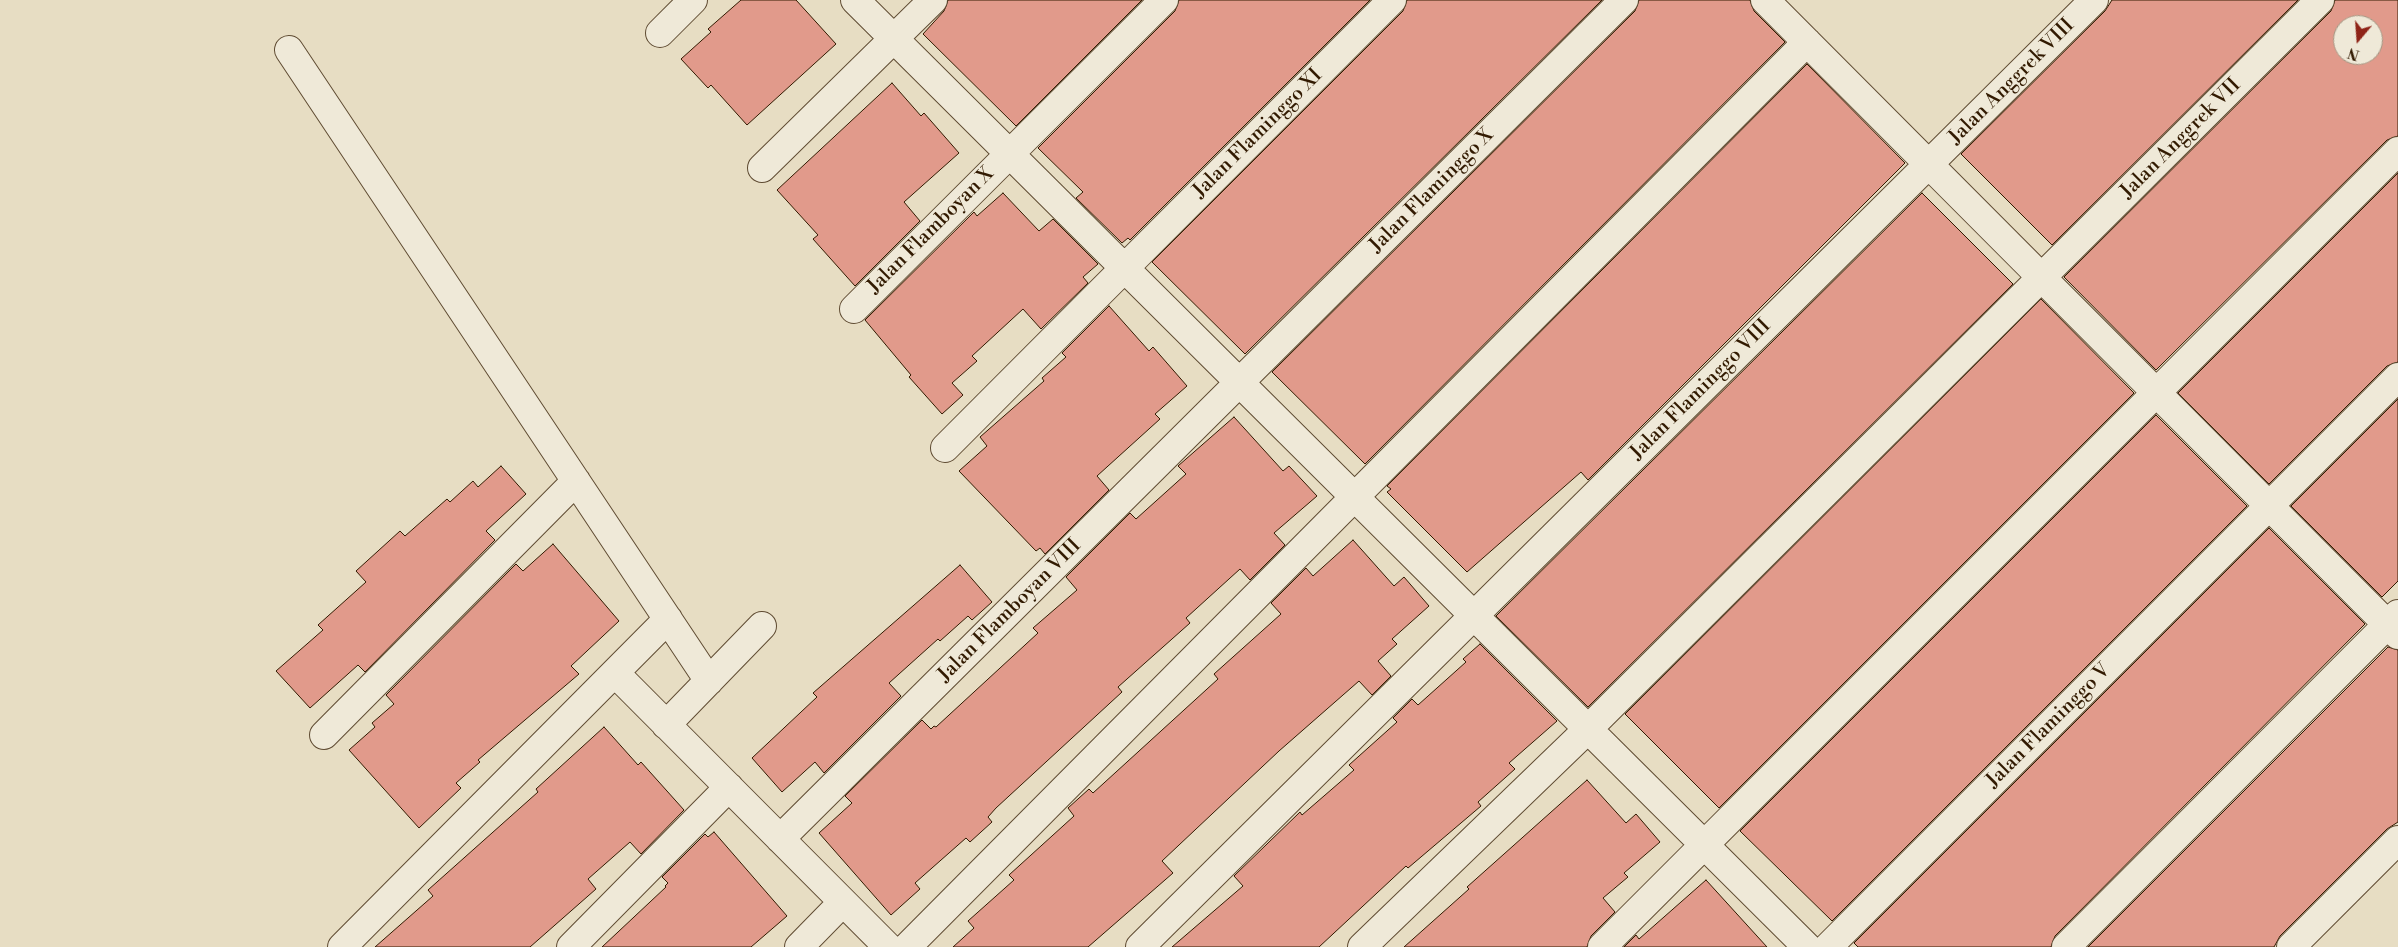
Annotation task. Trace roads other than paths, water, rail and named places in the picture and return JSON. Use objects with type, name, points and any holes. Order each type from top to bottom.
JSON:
[{"type":"street","points":[[660,33],[693,0]]},
{"type":"street","points":[[855,0],[1807,947]]},
{"type":"street","points":[[762,168],[933,0]]},
{"type":"street","name":"Jalan Flamboyan X","points":[[854,309],[1164,0]]},
{"type":"street","name":"Jalan Flaminggo XI","points":[[945,448],[1392,0]]},
{"type":"street","name":"Jalan Flaminggo X","points":[[1239,382],[1624,0]]},
{"type":"street","points":[[1765,0],[2269,506],[2394,625],[2066,947]]},
{"type":"street","name":"Jalan Anggrek VIII","points":[[1929,164],[2094,0]]},
{"type":"street","name":"Jalan Anggrek VII","points":[[1362,947],[1588,729],[2043,278],[2320,0]]},
{"type":"street","points":[[907,947],[1807,42]]},
{"type":"street","points":[[289,50],[709,680]]},
{"type":"street","points":[[1602,947],[2398,151]]},
{"type":"street","name":"Jalan Flaminggo VIII","points":[[1140,947],[1929,164]]},
{"type":"street","name":"Jalan Flaminggo V","points":[[1828,947],[2398,377]]},
{"type":"street","name":"Jalan Flamboyan VIII","points":[[780,839],[1239,382]]},
{"type":"street","points":[[324,736],[576,482]]},
{"type":"street","points":[[342,947],[668,619]]},
{"type":"street","points":[[666,725],[762,626]]},
{"type":"street","points":[[615,673],[888,947]]},
{"type":"street","points":[[570,947],[729,787]]},
{"type":"street","points":[[2291,947],[2398,840]]},
{"type":"street","points":[[799,947],[843,902]]}]
